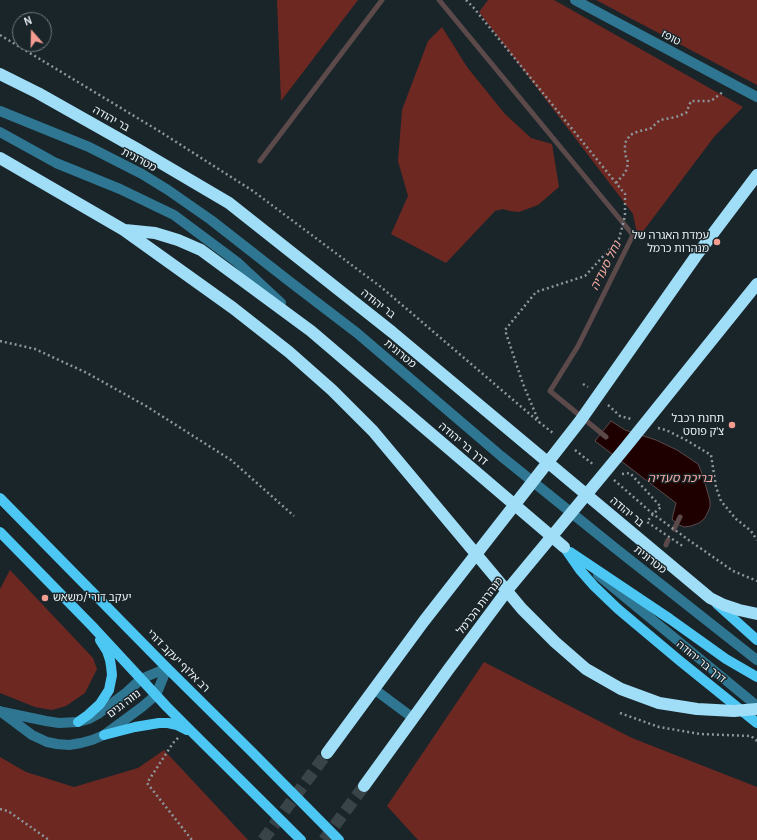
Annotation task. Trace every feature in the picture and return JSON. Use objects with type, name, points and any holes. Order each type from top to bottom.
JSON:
[{"type":"highway","points":[[0,69],[38,93]]},
{"type":"highway","name":"בר יהודה","points":[[0,74],[38,93],[140,150],[229,203],[392,332],[710,598],[724,605],[757,614]]},
{"type":"highway","points":[[0,158],[124,230],[233,308],[289,352],[332,390],[373,431],[522,609],[555,642],[586,669],[621,689],[659,703],[697,709],[734,711],[757,709]]},
{"type":"highway","points":[[327,753],[424,621],[580,421],[696,256],[757,175]]},
{"type":"highway","name":"דרך בר יהודה","points":[[124,230],[155,233],[178,240],[201,250],[311,331],[564,547]]},
{"type":"highway","name":"מנהרות הכרמל","points":[[364,786],[509,588],[625,448],[757,284]]},
{"type":"main road","name":"רב אלוף יעקב דורי","points":[[0,498],[339,840]]},
{"type":"main road","points":[[0,532],[92,626],[191,731],[301,840]]},
{"type":"main road","points":[[564,547],[726,659],[757,677]]},
{"type":"main road","name":"דרך בר יהודה","points":[[564,547],[580,570],[618,609],[757,723]]},
{"type":"main road","points":[[710,598],[757,640]]},
{"type":"main road","points":[[78,722],[100,704],[109,690],[112,675],[107,651],[92,626]]},
{"type":"main road","points":[[104,735],[134,727],[159,723],[177,725],[191,731]]},
{"type":"street","name":"טופז","points":[[575,0],[757,97]]},
{"type":"street","name":"מטרונית","points":[[0,111],[89,147],[129,167],[168,190],[211,220],[357,333],[507,461],[757,660]]},
{"type":"street","points":[[0,132],[56,163],[120,189],[174,216],[237,262],[311,331]]},
{"type":"street","points":[[564,547],[757,706]]},
{"type":"street","name":"נווה גנים","points":[[0,711],[59,723],[78,722],[89,719],[98,714],[127,692],[141,679],[167,668]]},
{"type":"street","name":"נווה גנים","points":[[0,711],[32,735],[47,742],[69,745],[81,743],[104,735],[156,695],[167,668]]},
{"type":"street","points":[[374,689],[413,718]]},
{"type":"path","points":[[0,34],[253,191],[381,288],[539,422],[523,384],[506,330],[536,292],[585,276],[619,239],[625,216],[625,194],[466,0]]},
{"type":"path","points":[[616,183],[625,173],[627,168],[628,162],[625,154],[625,143],[630,135],[639,131],[650,129],[660,120],[676,118],[686,113],[691,101],[711,101],[734,85]]},
{"type":"path","points":[[0,341],[48,355],[87,373],[146,406],[231,460],[294,516]]},
{"type":"path","points":[[583,384],[588,388]]},
{"type":"path","points":[[604,402],[620,416],[634,420]]},
{"type":"path","points":[[653,426],[666,430],[686,440],[711,456],[716,487],[721,501],[736,519],[751,531],[757,540]]},
{"type":"path","points":[[576,451],[595,465]]},
{"type":"path","points":[[615,474],[630,473],[661,507],[647,522],[684,547]]},
{"type":"path","points":[[612,479],[653,514],[690,542],[733,571],[757,581]]},
{"type":"path","points":[[620,713],[659,727],[700,734],[751,736],[757,741]]},
{"type":"path","points":[[173,742],[146,783],[192,840]]},
{"type":"path","points":[[0,809],[8,811],[49,840]]},
{"type":"shaded area","points":[[277,0],[358,0],[281,101]]},
{"type":"shaded area","points":[[488,0],[554,0],[743,107],[714,137],[638,238],[633,214],[479,12]]},
{"type":"shaded area","points":[[596,0],[757,0],[757,85]]},
{"type":"shaded area","points":[[442,27],[467,67],[505,114],[531,138],[552,144],[559,187],[538,205],[519,212],[503,209],[495,211],[446,263],[391,234],[408,196],[398,161],[402,110],[428,41]]},
{"type":"shaded area","points":[[10,570],[93,658],[97,669],[85,693],[66,706],[52,710],[35,707],[0,693],[0,589]]},
{"type":"shaded area","points":[[484,662],[632,738],[757,787],[757,840],[418,840],[387,806]]},
{"type":"shaded area","points":[[164,750],[248,840],[0,840],[0,757],[26,772],[74,787],[138,768]]},
{"type":"water","name":"בריכת סעדיה","points":[[611,421],[625,430],[656,440],[677,450],[698,464],[710,501],[710,507],[704,519],[691,526],[684,527],[677,524],[672,519],[676,503],[595,441]]},
{"type":"waterway","points":[[260,161],[382,0]]},
{"type":"waterway","name":"נחל סעדיה","points":[[439,0],[633,235],[578,346],[550,391],[606,437]]},
{"type":"waterway","name":"נחל סעדיה","points":[[674,529],[680,517]]},
{"type":"waterway","name":"נחל סעדיה","points":[[666,545],[668,540]]},
{"type":"tunnel","points":[[263,840],[327,753]]},
{"type":"tunnel","points":[[324,840],[364,786]]},
{"type":"place","name":"עמדת האגרה של מנהרות כרמל","points":[[717,242]]},
{"type":"place","name":"תחנת רכבל צ'ק פוסט","points":[[732,425]]},
{"type":"place","name":"יעקב דורי/משאש","points":[[45,598]]}]
